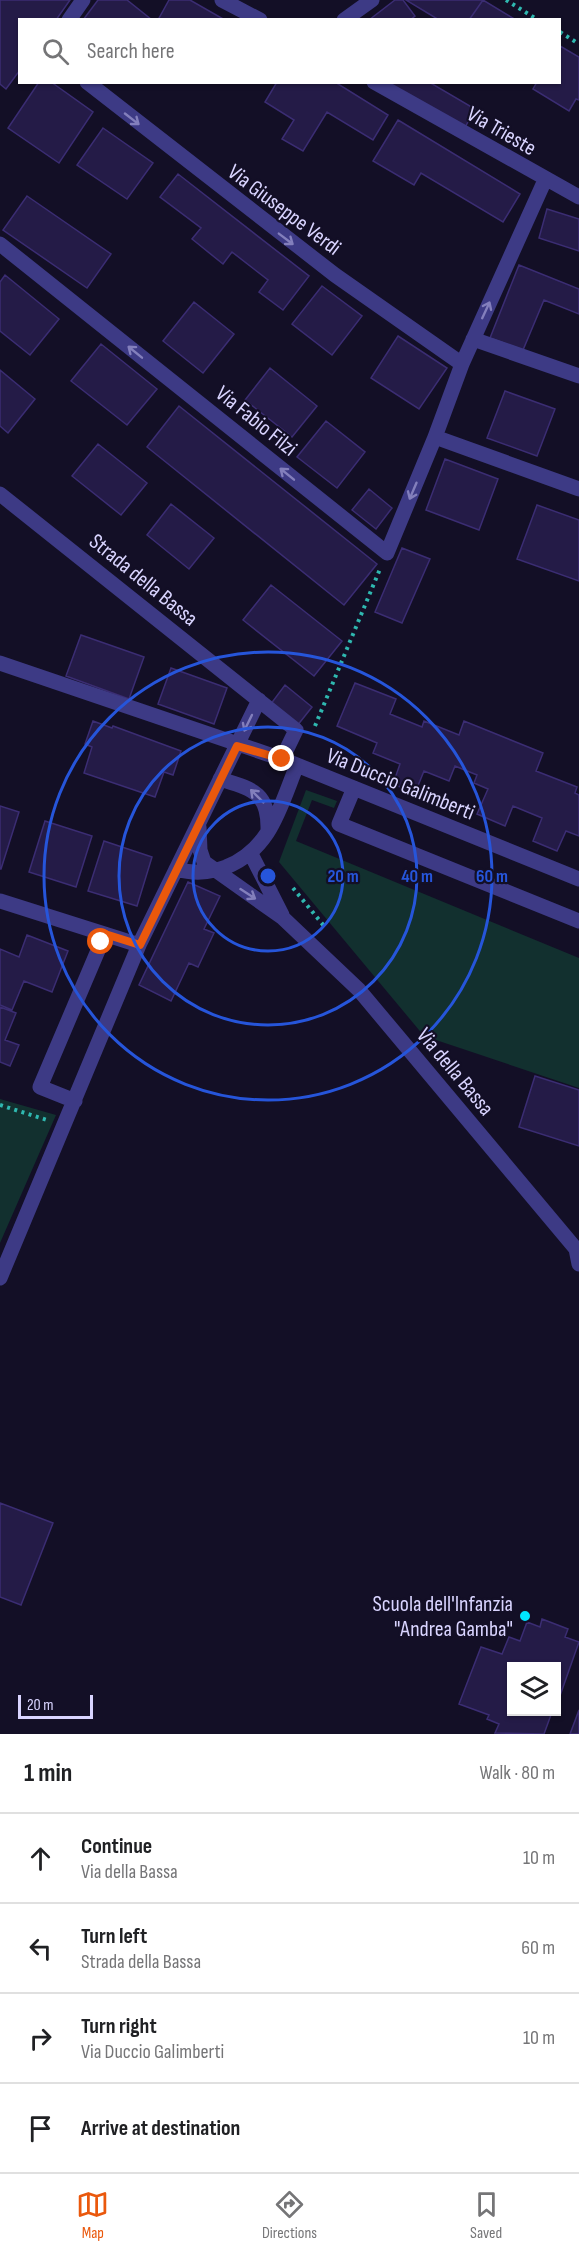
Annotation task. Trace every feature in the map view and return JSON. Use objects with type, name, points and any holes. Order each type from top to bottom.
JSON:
[{"type":"street","points":[[70,18],[83,0]]},
{"type":"street","points":[[222,0],[256,18]]},
{"type":"street","points":[[347,18],[372,0]]},
{"type":"street","name":"Via Giuseppe Verdi","points":[[90,84],[334,275],[462,364]]},
{"type":"street","name":"Via Trieste","points":[[377,84],[545,180],[579,197]]},
{"type":"street","name":"Via Trieste","points":[[435,437],[462,364],[545,180]]},
{"type":"street","name":"Via Fabio Filzi","points":[[0,244],[387,553]]},
{"type":"street","points":[[473,339],[579,376]]},
{"type":"street","points":[[387,553],[435,437],[579,489]]},
{"type":"street","name":"Strada della Bassa","points":[[0,494],[296,730],[282,759]]},
{"type":"street","name":"Via Duccio Galimberti","points":[[0,663],[237,746],[282,759],[579,879]]},
{"type":"street","points":[[0,1278],[140,945],[259,700]]},
{"type":"street","points":[[176,869],[189,873],[213,871],[251,854],[268,833],[297,765]]},
{"type":"street","points":[[220,779],[248,788],[258,795],[266,805],[269,815],[268,833]]},
{"type":"street","points":[[354,788],[339,824],[579,921]]},
{"type":"street","points":[[200,821],[200,850],[204,862],[213,871]]},
{"type":"street","name":"Via della Bassa","points":[[251,854],[283,918]]},
{"type":"street","name":"Via della Bassa","points":[[213,871],[283,918],[359,990],[576,1249],[579,1264]]},
{"type":"street","points":[[0,901],[140,945]]},
{"type":"street","points":[[70,1113],[40,1087],[105,934]]},
{"type":"path","points":[[506,0],[535,18]]},
{"type":"path","points":[[561,33],[579,44]]},
{"type":"path","points":[[314,730],[387,553]]},
{"type":"path","points":[[287,881],[332,936]]},
{"type":"path","points":[[0,1105],[70,1113]]},
{"type":"green space","points":[[306,790],[337,801],[334,808],[312,800],[296,841],[579,958],[579,1088],[424,1036],[279,862]]},
{"type":"green space","points":[[0,1099],[56,1115],[0,1243]]},
{"type":"building","points":[[0,0],[70,0],[57,18],[18,18],[18,73],[6,89],[0,84]]},
{"type":"building","points":[[98,0],[127,0],[150,18],[84,18]]},
{"type":"building","points":[[169,0],[190,0],[222,18],[159,18]]},
{"type":"building","points":[[395,0],[403,0],[415,16],[412,18],[372,18]]},
{"type":"building","points":[[406,0],[483,0],[470,18],[436,18]]},
{"type":"building","points":[[483,0],[513,18],[470,18]]},
{"type":"building","points":[[561,47],[579,57],[579,100],[576,99],[569,111],[533,89],[536,84],[561,84]]},
{"type":"building","points":[[38,84],[54,84],[93,112],[59,163],[8,128]]},
{"type":"building","points":[[276,84],[338,84],[388,115],[373,140],[327,112],[303,151],[282,139],[294,120],[265,102]]},
{"type":"building","points":[[381,84],[432,84],[475,109],[463,131]]},
{"type":"building","points":[[398,120],[520,194],[503,222],[421,173],[414,185],[373,161]]},
{"type":"building","points":[[103,128],[153,163],[127,199],[77,165]]},
{"type":"building","points":[[178,174],[309,276],[283,310],[259,292],[268,280],[232,252],[223,264],[192,239],[201,228],[160,197]]},
{"type":"building","points":[[27,196],[111,254],[87,288],[3,230]]},
{"type":"building","points":[[547,209],[579,219],[579,251],[539,238]]},
{"type":"building","points":[[519,265],[579,289],[579,314],[544,300],[523,350],[490,338]]},
{"type":"building","points":[[5,275],[59,319],[30,355],[0,331],[0,282]]},
{"type":"building","points":[[322,286],[362,316],[332,355],[292,324]]},
{"type":"building","points":[[194,302],[234,334],[203,373],[163,341]]},
{"type":"building","points":[[398,336],[447,368],[419,409],[371,378]]},
{"type":"building","points":[[101,344],[157,389],[127,425],[71,381]]},
{"type":"building","points":[[270,368],[317,406],[292,437],[245,400]]},
{"type":"building","points":[[0,370],[35,399],[8,433],[0,426]]},
{"type":"building","points":[[505,391],[555,409],[537,456],[487,438]]},
{"type":"building","points":[[179,406],[377,564],[344,605],[147,447]]},
{"type":"building","points":[[326,421],[365,452],[337,488],[297,457]]},
{"type":"building","points":[[98,444],[147,483],[121,515],[72,476]]},
{"type":"building","points":[[445,459],[498,479],[479,530],[426,510]]},
{"type":"building","points":[[369,489],[392,508],[376,529],[352,510]]},
{"type":"building","points":[[171,504],[214,538],[189,569],[147,535]]},
{"type":"building","points":[[537,505],[579,520],[579,581],[517,559]]},
{"type":"building","points":[[402,548],[430,559],[402,623],[375,612]]},
{"type":"building","points":[[271,585],[342,641],[314,676],[243,620]]},
{"type":"building","points":[[81,635],[144,657],[129,699],[66,676]]},
{"type":"building","points":[[171,668],[227,688],[214,724],[158,704]]},
{"type":"building","points":[[355,683],[396,699],[390,714],[422,727],[424,721],[459,735],[464,721],[543,753],[536,771],[577,787],[575,793],[579,795],[579,836],[566,831],[557,851],[533,841],[542,818],[513,806],[505,826],[477,814],[488,789],[474,783],[477,775],[455,766],[449,781],[424,771],[415,793],[393,784],[400,764],[373,753],[377,743],[337,726]]},
{"type":"building","points":[[285,685],[312,707],[297,726],[270,705]]},
{"type":"building","points":[[93,721],[181,751],[173,775],[164,772],[155,797],[84,773],[92,747],[85,744]]},
{"type":"building","points":[[0,806],[19,812],[1,869],[0,869]]},
{"type":"building","points":[[45,821],[92,836],[76,887],[29,872]]},
{"type":"building","points":[[104,841],[152,857],[137,906],[88,891]]},
{"type":"building","points":[[188,882],[220,896],[204,929],[214,933],[198,967],[189,963],[171,1001],[139,985]]},
{"type":"building","points":[[27,935],[68,951],[52,992],[24,981],[12,1010],[0,1005],[0,949],[19,957]]},
{"type":"building","points":[[0,1007],[16,1013],[5,1040],[19,1045],[10,1066],[0,1062]]},
{"type":"building","points":[[535,1076],[579,1090],[579,1146],[519,1127]]},
{"type":"building","points":[[0,1503],[53,1523],[21,1605],[0,1597]]},
{"type":"building","points":[[542,1619],[568,1629],[565,1637],[579,1642],[561,1693],[561,1662],[507,1662],[507,1716],[551,1716],[544,1734],[495,1733],[499,1724],[487,1719],[489,1715],[459,1704],[481,1647],[502,1654],[509,1637],[520,1641],[527,1622],[540,1627]]},
{"type":"building","points":[[579,1710],[579,1734],[570,1734]]},
{"type":"place","name":"Scuola dell'Infanzia \"Andrea Gamba\"","points":[[525,1616]]},
{"type":"route","points":[[101,942],[105,934],[140,945],[237,746],[282,759]]}]
